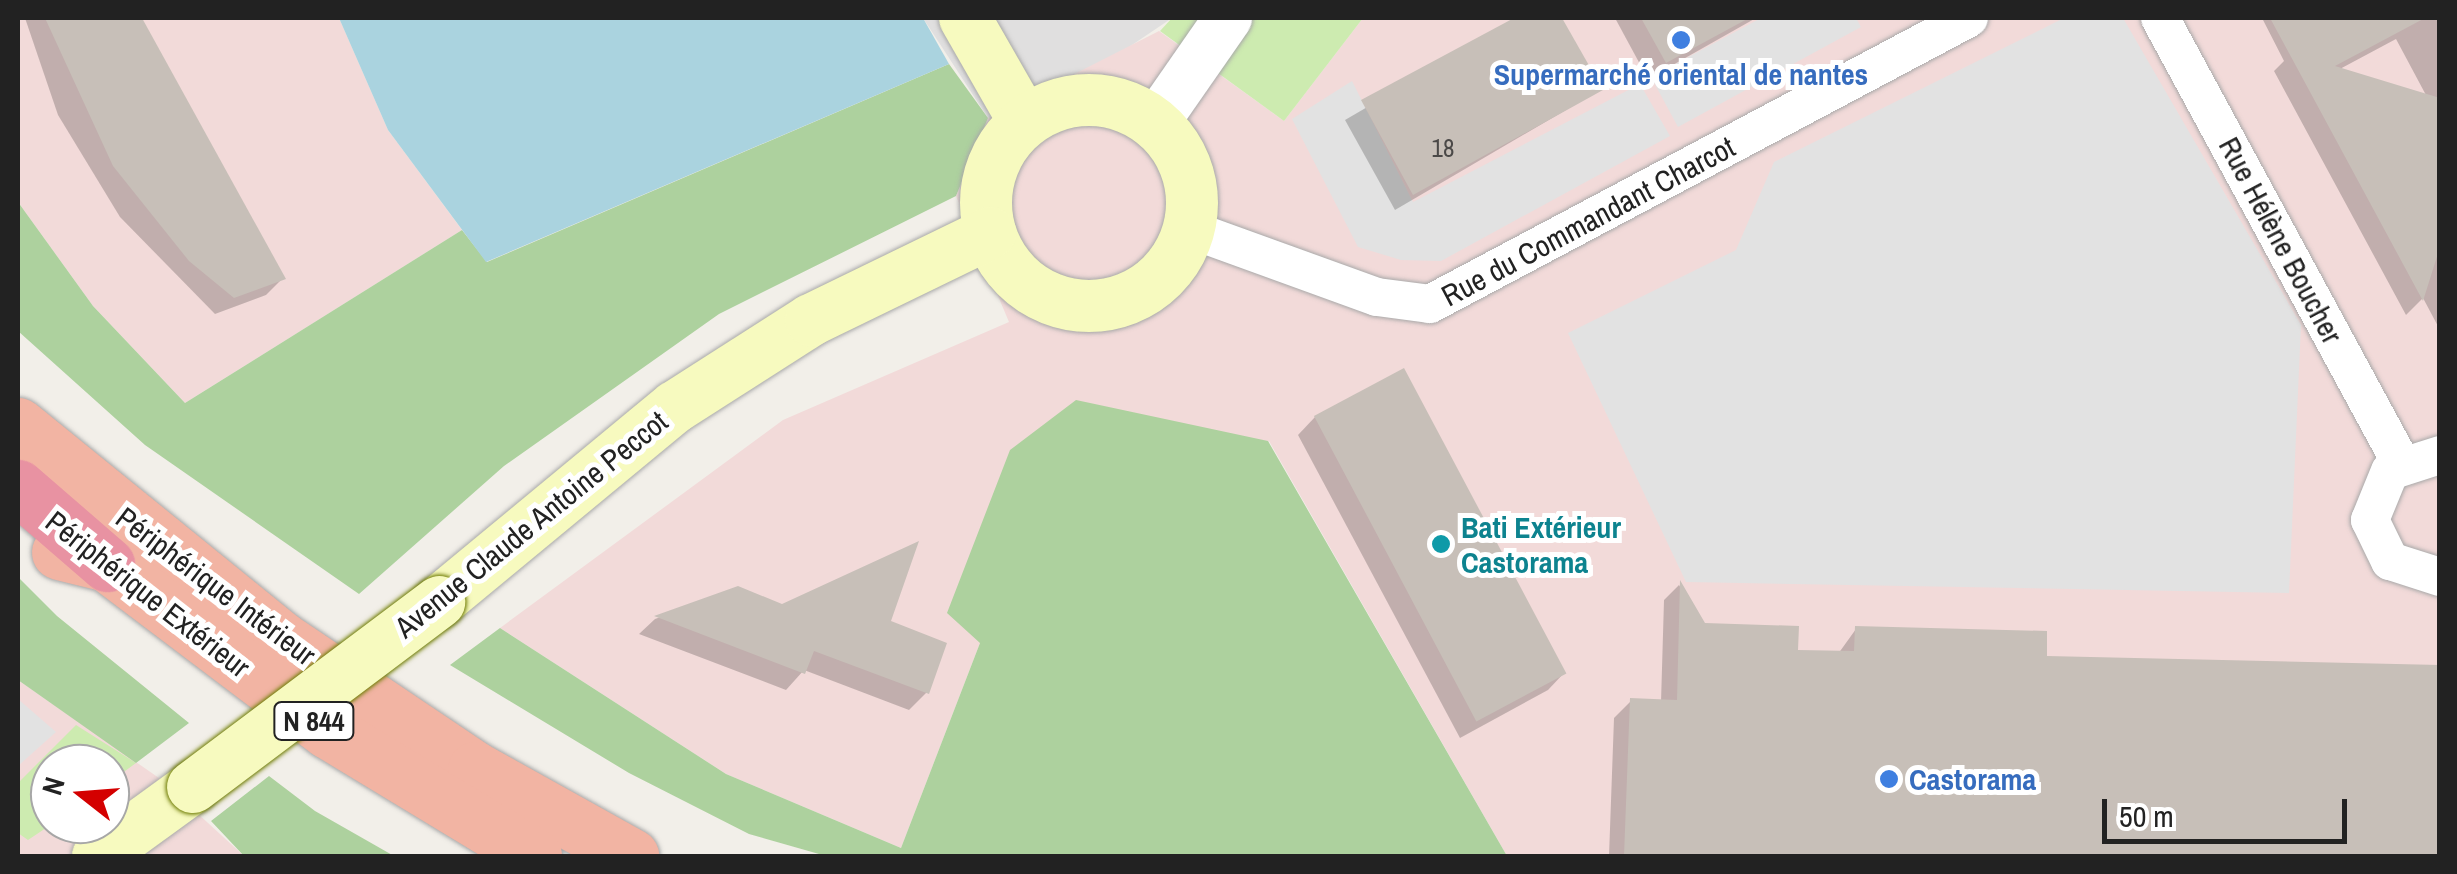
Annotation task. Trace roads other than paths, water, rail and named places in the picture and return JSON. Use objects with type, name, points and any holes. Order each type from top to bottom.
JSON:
[{"type":"highway","name":"Périphérique Intérieur","points":[[18,425],[308,658],[631,856]]},
{"type":"highway","name":"Périphérique Extérieur","points":[[18,488],[107,564],[328,731],[534,856]]},
{"type":"highway","points":[[18,521],[51,550],[107,564]]},
{"type":"main road","points":[[965,18],[1024,121]]},
{"type":"main road","points":[[1090,98],[1155,123],[1188,171],[1189,229],[1173,264],[1145,290],[1110,304],[1072,305],[1036,292],[1007,267],[990,233],[990,172],[1024,121],[1090,98]]},
{"type":"main road","name":"Avenue Claude Antoine Peccot","points":[[98,856],[439,602],[690,397],[811,320],[990,233]]},
{"type":"street","points":[[1155,123],[1228,18]]},
{"type":"street","name":"Rue du Commandant Charcot","points":[[1189,229],[1377,297],[1430,304],[1969,18]]},
{"type":"street","name":"Rue Hélène Boucher","points":[[2160,18],[2401,463]]},
{"type":"street","points":[[2440,454],[2401,463],[2374,493],[2372,531],[2399,568],[2440,577]]},
{"type":"water","points":[[339,18],[923,18],[949,64],[486,262],[388,130]]},
{"type":"place","name":"Supermarché oriental de nantes","points":[[1681,40]]},
{"type":"place","name":"Bati Extérieur Castorama","points":[[1441,544]]},
{"type":"place","name":"Castorama","points":[[1889,779]]}]
